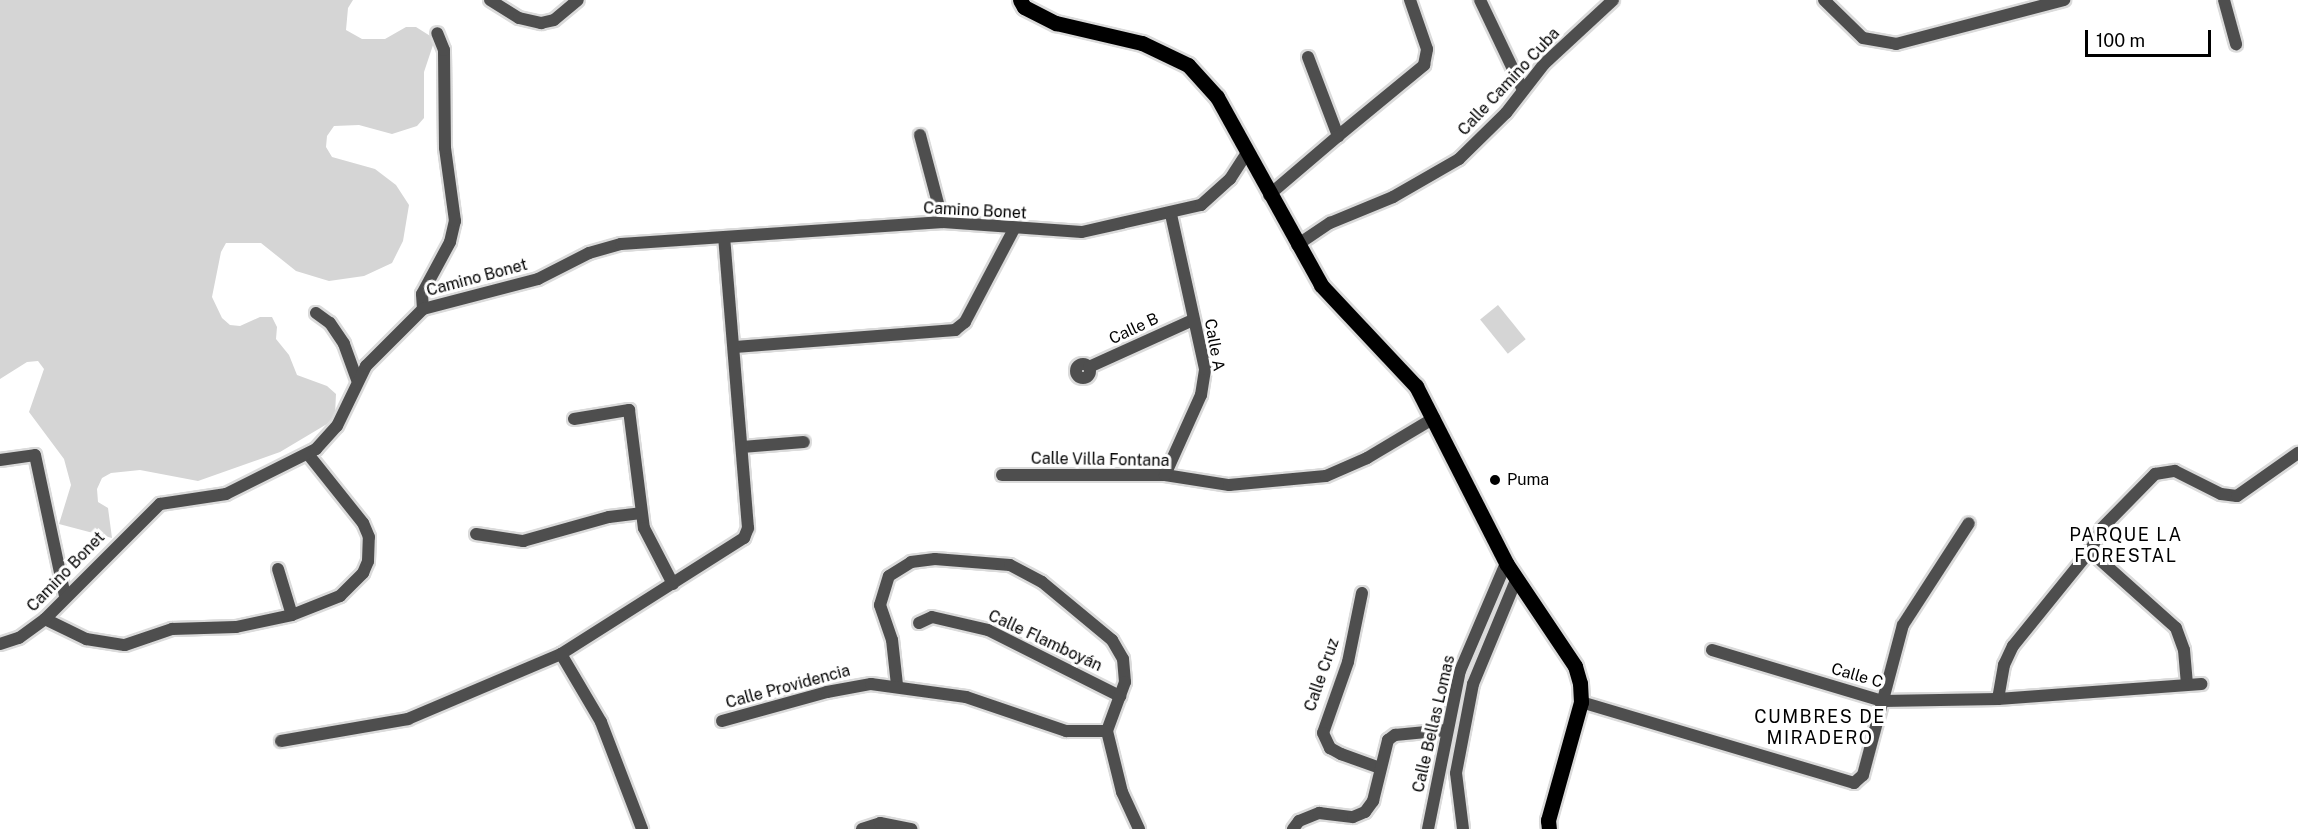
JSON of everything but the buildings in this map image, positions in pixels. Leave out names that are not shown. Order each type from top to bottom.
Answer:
[{"type":"main road","points":[[1020,0],[1024,7],[1056,23],[1142,43],[1188,65],[1217,97],[1246,154],[1322,285],[1416,386],[1506,563],[1575,666],[1581,702],[1548,820],[1549,829]]},
{"type":"street","points":[[490,0],[519,18],[540,23],[554,20],[578,0]]},
{"type":"street","points":[[1269,195],[1424,65],[1427,49],[1410,0]]},
{"type":"street","points":[[1480,0],[1522,88]]},
{"type":"street","name":"Calle Camino Cuba","points":[[1297,245],[1330,223],[1393,196],[1459,159],[1506,114],[1522,88],[1613,0]]},
{"type":"street","points":[[1824,0],[1863,38],[1896,44],[2064,0]]},
{"type":"street","points":[[2224,0],[2236,44]]},
{"type":"street","points":[[423,309],[422,294],[450,242],[455,221],[445,148],[444,50],[437,33]]},
{"type":"street","points":[[1308,57],[1338,136]]},
{"type":"street","points":[[920,135],[943,222]]},
{"type":"street","name":"Camino Bonet","points":[[0,644],[19,638],[45,619],[65,596],[160,504],[226,494],[308,454],[333,433],[357,380],[366,366],[423,309],[538,279],[589,253],[621,244],[943,222],[1014,229],[1082,232],[1172,214],[1201,205],[1214,196],[1246,154]]},
{"type":"street","name":"Calle A","points":[[1165,475],[1203,385],[1205,369],[1172,214]]},
{"type":"street","points":[[735,347],[955,330],[965,322],[1014,229]]},
{"type":"street","points":[[280,741],[408,719],[561,654],[740,542],[747,534],[735,347],[724,238]]},
{"type":"street","points":[[316,313],[330,323],[344,344],[357,380]]},
{"type":"street","name":"Calle B","points":[[1089,367],[1193,320]]},
{"type":"street","points":[[574,419],[629,410],[641,513],[652,549],[673,585]]},
{"type":"street","name":"Calle Villa Fontana","points":[[1002,475],[1165,475],[1229,485],[1326,476],[1366,458],[1434,418]]},
{"type":"street","points":[[742,447],[804,442]]},
{"type":"street","points":[[1998,699],[2004,664],[2013,646],[2090,551],[2102,528],[2156,474],[2175,471],[2221,494],[2237,496],[2298,453]]},
{"type":"street","points":[[45,619],[86,639],[125,645],[172,630],[236,627],[292,615],[327,603],[349,590],[363,573],[370,550],[363,523],[308,454]]},
{"type":"street","points":[[0,460],[36,455],[65,596]]},
{"type":"street","points":[[476,534],[523,541],[609,517],[641,513]]},
{"type":"street","points":[[1581,702],[1854,783],[1863,775],[1903,626],[1970,524]]},
{"type":"street","points":[[2090,551],[2176,628],[2184,650],[2187,684]]},
{"type":"street","points":[[897,685],[892,640],[880,605],[889,576],[910,562],[994,562],[1025,572],[1093,622],[1118,647],[1123,659],[1125,682],[1107,731],[1122,792],[1139,829]]},
{"type":"street","name":"Calle Bellas Lomas","points":[[1428,829],[1462,663],[1506,563]]},
{"type":"street","points":[[278,569],[292,615]]},
{"type":"street","points":[[1463,829],[1456,773],[1473,684],[1516,580]]},
{"type":"street","name":"Calle Cruz","points":[[1362,593],[1347,662],[1323,733],[1330,748],[1380,768]]},
{"type":"street","name":"Calle Flamboyán","points":[[919,623],[933,617],[988,630],[1120,696]]},
{"type":"street","name":"Calle C","points":[[1712,650],[1882,701],[1998,699],[2201,684]]},
{"type":"street","points":[[561,654],[601,722],[642,829]]},
{"type":"street","name":"Calle Providencia","points":[[722,721],[859,685],[897,685],[912,692],[966,697],[1066,731],[1107,731]]},
{"type":"street","points":[[1293,829],[1299,821],[1319,813],[1353,816],[1365,812],[1373,801],[1384,746],[1392,737],[1447,730]]},
{"type":"street","points":[[862,829],[880,823],[911,829]]},
{"type":"shaded area","points":[[0,0],[353,0],[348,8],[346,30],[362,39],[385,39],[406,27],[416,27],[435,39],[424,72],[424,118],[417,126],[392,134],[359,125],[334,126],[327,136],[326,147],[332,157],[375,169],[396,185],[409,205],[403,241],[392,263],[364,276],[329,281],[296,271],[261,243],[226,243],[221,252],[212,297],[222,318],[230,325],[240,326],[260,317],[272,317],[277,327],[276,339],[289,355],[297,375],[327,386],[336,394],[335,415],[327,424],[280,452],[198,481],[140,470],[111,473],[102,478],[97,489],[98,502],[108,508],[112,538],[59,524],[71,485],[64,459],[29,412],[44,369],[38,361],[27,362],[0,379]]},
{"type":"shaded area","points":[[1498,305],[1526,339],[1508,354],[1480,319]]},
{"type":"place","name":"Puma","points":[[1495,480]]},
{"type":"district","name":"PARQUE LA FORESTAL","points":[[2126,546]]},
{"type":"district","name":"CUMBRES DE MIRADERO","points":[[1820,728]]}]
